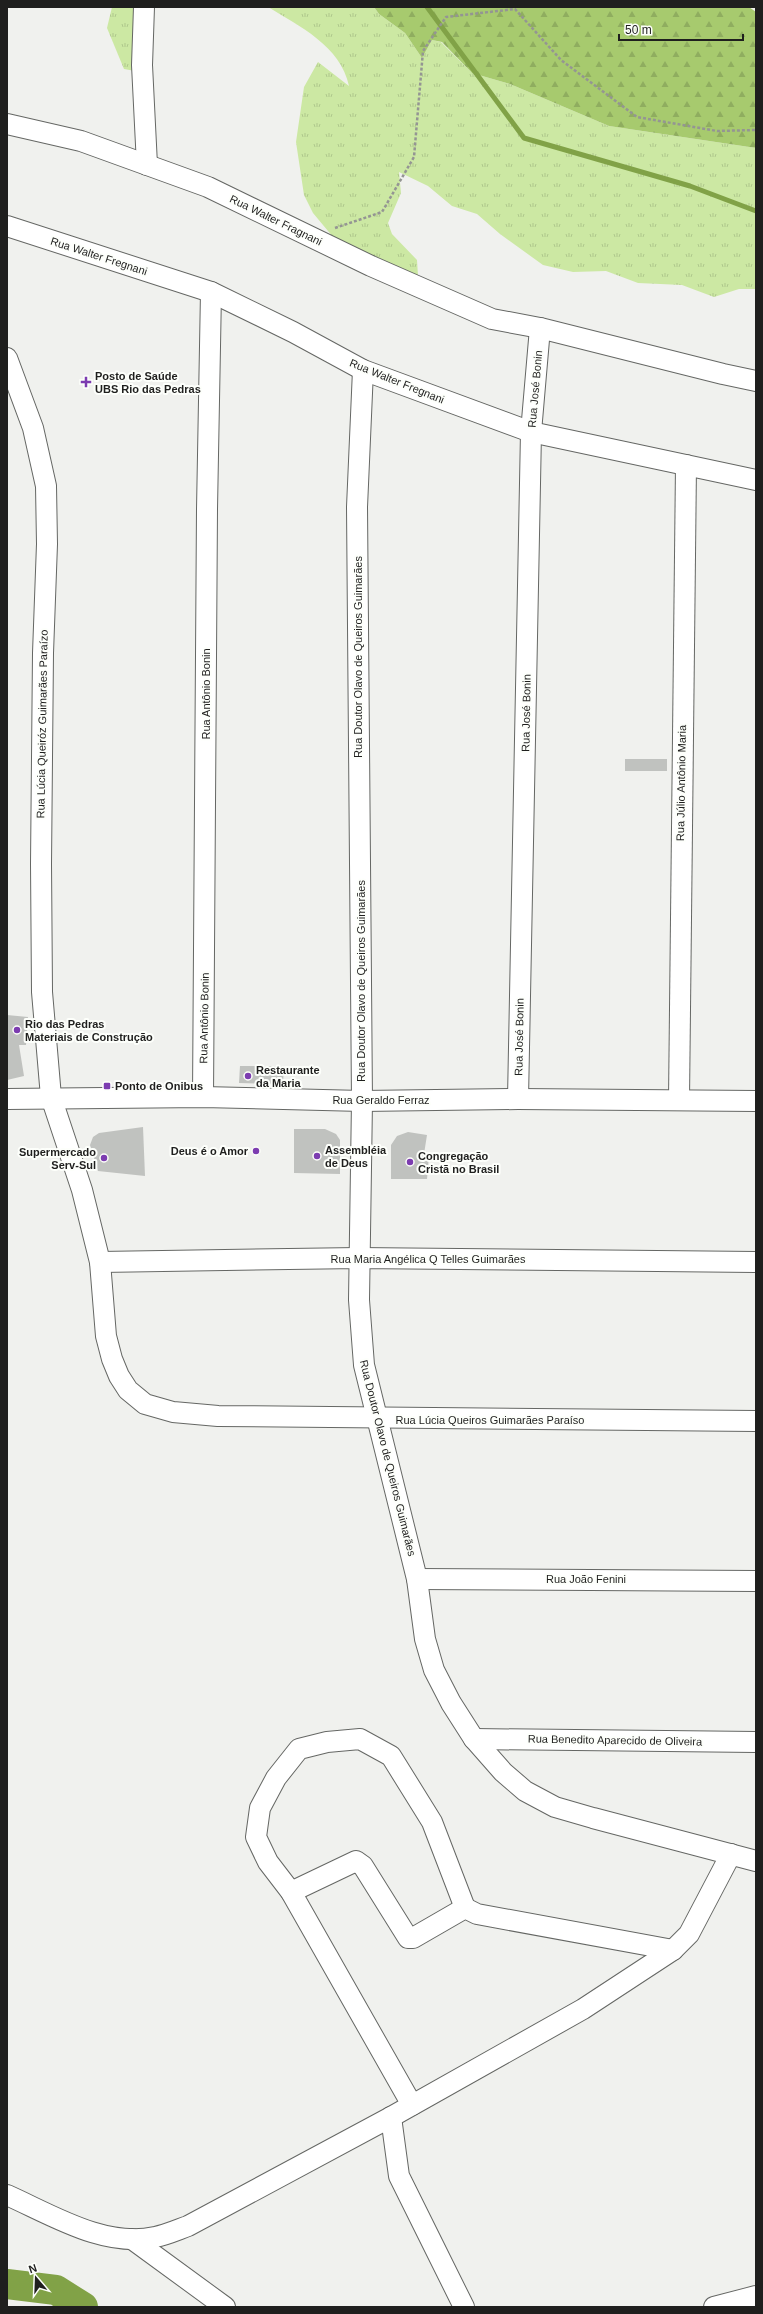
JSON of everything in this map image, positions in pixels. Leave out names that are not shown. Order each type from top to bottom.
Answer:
[{"type":"street","points":[[144,7],[142,65],[147,165]]},
{"type":"street","name":"Rua Walter Fragnani","points":[[7,124],[81,141],[208,187],[310,236],[492,319],[540,328]]},
{"type":"street","name":"Rua Walter Fregnani","points":[[7,226],[211,292],[293,332],[363,370],[531,432],[756,480]]},
{"type":"street","name":"Rua Antônio Bonin","points":[[203,1097],[207,517],[211,292]]},
{"type":"street","points":[[540,328],[756,381]]},
{"type":"street","name":"Rua José Bonin","points":[[518,1099],[531,432],[540,328]]},
{"type":"street","name":"Rua Lúcia Queiróz Guimarães Paraízo","points":[[7,358],[33,428],[46,486],[47,544],[43,653],[41,864],[42,992],[51,1097]]},
{"type":"street","name":"Rua Doutor Olavo de Queiros Guimarães","points":[[363,370],[357,507],[362,1101],[358,1258],[359,1300],[364,1366],[417,1579],[425,1639],[434,1670],[451,1703],[474,1739],[503,1772],[525,1791],[555,1807],[756,1861]]},
{"type":"street","name":"Rua Júlio Antônio Maria","points":[[679,1100],[686,465]]},
{"type":"street","name":"Rua Geraldo Ferraz","points":[[7,1099],[51,1097],[203,1097],[362,1101],[518,1099],[756,1102]]},
{"type":"street","name":"Rua Lúcia Queiros Guimarães Paraíso","points":[[51,1097],[82,1190],[100,1262],[106,1336],[112,1359],[128,1390],[145,1404],[173,1412],[218,1416],[376,1419],[756,1421]]},
{"type":"street","name":"Rua Maria Angélica Q Telles Guimarães","points":[[100,1262],[358,1258],[756,1262]]},
{"type":"street","name":"Rua João Fenini","points":[[417,1579],[756,1581]]},
{"type":"street","points":[[412,2105],[291,1892],[268,1862],[256,1837],[260,1808],[276,1778],[299,1749],[327,1742],[360,1739],[391,1756],[432,1822],[465,1908],[477,1914],[673,1950]]},
{"type":"street","name":"Rua Benedito Aparecido de Oliveira","points":[[474,1739],[756,1742]]},
{"type":"street","points":[[7,2195],[99,2235],[132,2239],[156,2237],[188,2226],[391,2117],[582,2009],[673,1950],[689,1934],[731,1854]]},
{"type":"street","points":[[291,1892],[356,1861],[363,1866],[408,1938],[412,1938],[465,1908]]},
{"type":"street","points":[[391,2117],[399,2176],[464,2307]]},
{"type":"street","points":[[132,2239],[225,2307]]},
{"type":"street","points":[[714,2307],[756,2296]]},
{"type":"path","points":[[310,236],[382,212],[414,158],[423,51],[446,17],[514,10],[561,60],[637,117],[717,131],[756,130]]},
{"type":"green space","points":[[112,7],[147,7],[135,71],[124,69],[107,28]]},
{"type":"green space","points":[[268,7],[374,7],[379,14],[405,33],[422,58],[432,40],[441,42],[472,73],[510,84],[609,126],[756,148],[756,289],[739,289],[714,297],[682,285],[638,283],[606,271],[573,272],[543,265],[500,234],[477,214],[452,206],[428,186],[399,172],[401,193],[388,223],[392,234],[417,260],[418,276],[343,249],[313,213],[304,195],[296,142],[304,87],[318,62],[349,86],[337,59],[328,48],[305,30]]},
{"type":"green space","points":[[374,7],[749,7],[756,12],[756,148],[609,126],[510,84],[472,73],[442,42],[432,40],[422,58],[405,33],[379,14]]},
{"type":"building","points":[[625,759],[667,759],[667,771],[625,771]]},
{"type":"building","points":[[7,1015],[28,1017],[26,1045],[19,1045],[24,1076],[7,1080]]},
{"type":"building","points":[[240,1066],[284,1066],[283,1084],[239,1083]]},
{"type":"building","points":[[143,1127],[145,1176],[98,1171],[90,1145],[93,1137],[99,1133]]},
{"type":"building","name":"Assembléia de Deus","points":[[294,1129],[325,1129],[336,1134],[340,1140],[340,1174],[294,1173]]},
{"type":"building","name":"Congregação Cristã no Brasil","points":[[408,1132],[427,1135],[424,1154],[429,1155],[427,1179],[391,1179],[391,1145],[397,1136]]},
{"type":"waterway","points":[[427,7],[524,138],[690,186],[756,211]]},
{"type":"waterway","points":[[7,2284],[56,2290],[83,2307]]},
{"type":"place","name":"Posto de Saúde UBS Rio das Pedras","points":[[86,382]]},
{"type":"place","name":"Rio das Pedras Materiais de Construção","points":[[17,1030]]},
{"type":"place","name":"Restaurante da Maria","points":[[248,1076]]},
{"type":"place","name":"Ponto de Onibus","points":[[107,1086]]},
{"type":"place","name":"Deus é o Amor","points":[[256,1151]]},
{"type":"place","name":"Assembléia de Deus","points":[[317,1156]]},
{"type":"place","name":"Supermercado Serv-Sul","points":[[104,1158]]},
{"type":"place","name":"Congregação Cristã no Brasil","points":[[410,1162]]}]
